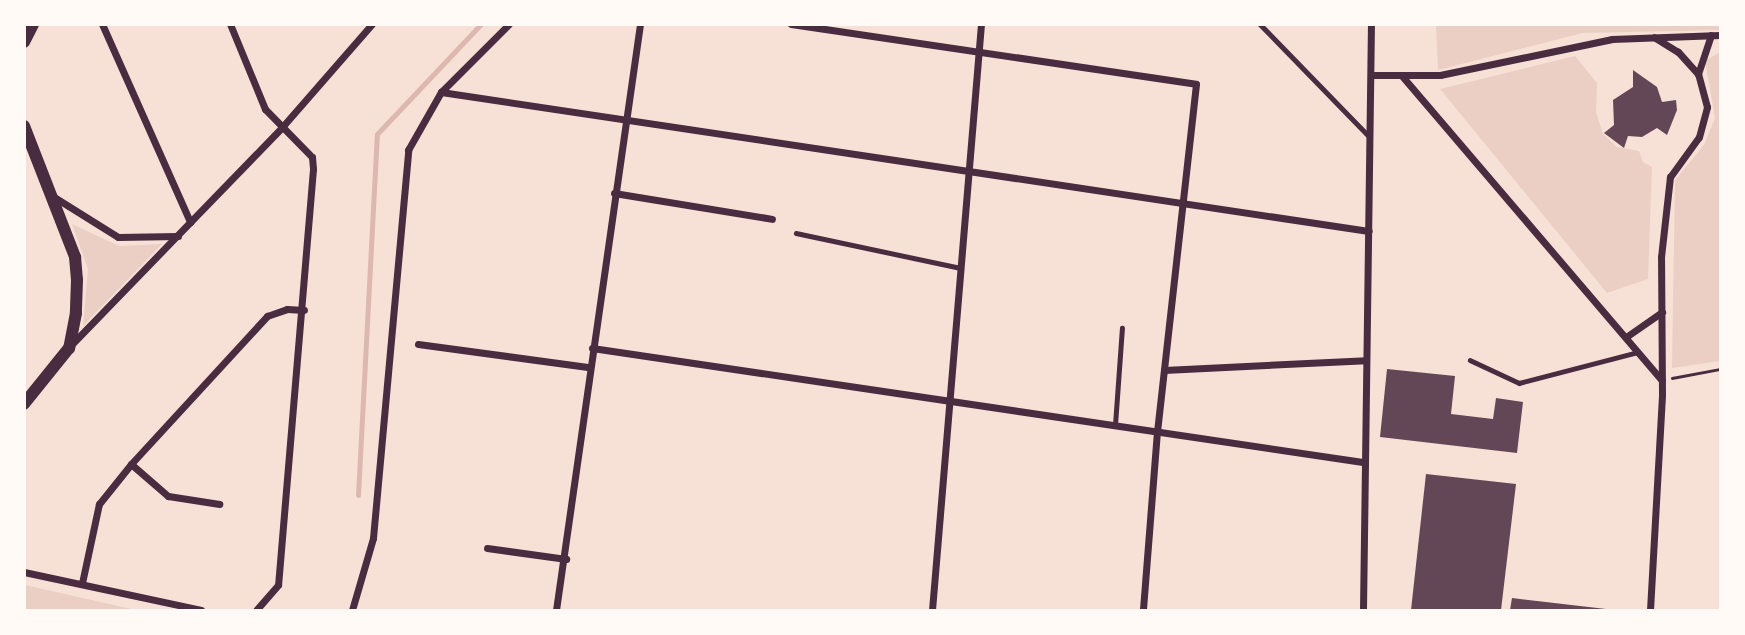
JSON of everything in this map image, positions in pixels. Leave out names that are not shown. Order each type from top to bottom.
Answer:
[{"type":"main road","points":[[24,42],[33,24]]},
{"type":"main road","points":[[24,126],[75,257],[76,313],[69,348],[27,396]]},
{"type":"street","points":[[102,24],[190,222]]},
{"type":"street","points":[[230,24],[265,109],[312,157],[303,310],[278,585],[256,611]]},
{"type":"street","points":[[69,348],[282,126],[372,24]]},
{"type":"street","points":[[352,611],[373,538],[408,150],[441,92],[509,24]]},
{"type":"street","points":[[555,611],[566,559],[589,367],[640,24]]},
{"type":"street","points":[[791,24],[1196,84],[1157,431],[1143,611]]},
{"type":"street","points":[[932,611],[982,24]]},
{"type":"street","points":[[1363,611],[1371,24]]},
{"type":"street","points":[[1698,74],[1711,35]]},
{"type":"street","points":[[1372,75],[1440,75],[1567,46],[1654,37],[1720,35]]},
{"type":"street","points":[[1650,611],[1662,380],[1661,257],[1670,177],[1699,137],[1707,107],[1698,74],[1678,52],[1654,37]]},
{"type":"street","points":[[1402,76],[1662,380]]},
{"type":"street","points":[[441,92],[1369,231]]},
{"type":"street","points":[[614,192],[772,219]]},
{"type":"street","points":[[53,196],[118,237],[178,236]]},
{"type":"street","points":[[82,583],[99,504],[131,464],[267,316],[287,309],[303,310]]},
{"type":"street","points":[[1626,337],[1662,312]]},
{"type":"street","points":[[418,344],[589,367]]},
{"type":"street","points":[[592,348],[1363,462]]},
{"type":"street","points":[[1164,370],[1366,360]]},
{"type":"street","points":[[131,464],[168,496],[219,504]]},
{"type":"street","points":[[487,548],[566,559]]},
{"type":"street","points":[[24,572],[201,611]]},
{"type":"lane","points":[[1260,24],[1371,139]]},
{"type":"lane","points":[[796,233],[960,268]]},
{"type":"lane","points":[[1115,425],[1122,328]]},
{"type":"lane","points":[[1470,360],[1519,383],[1638,352]]},
{"type":"path","points":[[1662,380],[1720,369]]},
{"type":"shaded area","points":[[1720,24],[1720,30],[1583,33],[1438,70],[1436,25]]},
{"type":"shaded area","points":[[1720,52],[1720,361],[1672,368],[1675,180],[1704,145],[1715,118],[1705,61]]},
{"type":"shaded area","points":[[1575,56],[1597,83],[1596,112],[1603,134],[1617,147],[1639,151],[1643,162],[1652,167],[1648,279],[1607,293],[1440,89]]},
{"type":"shaded area","points":[[72,224],[119,246],[162,244],[83,326],[88,269]]},
{"type":"shaded area","points":[[25,585],[136,610],[25,610]]},
{"type":"building","points":[[1633,70],[1657,87],[1662,102],[1676,100],[1677,110],[1667,135],[1657,128],[1642,137],[1628,136],[1624,148],[1604,133],[1614,125],[1613,100],[1633,87]]},
{"type":"building","points":[[1387,369],[1455,376],[1451,414],[1493,419],[1496,398],[1523,402],[1517,453],[1380,437]]},
{"type":"building","points":[[1426,474],[1516,484],[1501,610],[1411,610]]},
{"type":"building","points":[[1512,598],[1606,609],[1606,610],[1510,610]]},
{"type":"waterway","points":[[358,495],[377,134],[481,24]]}]
